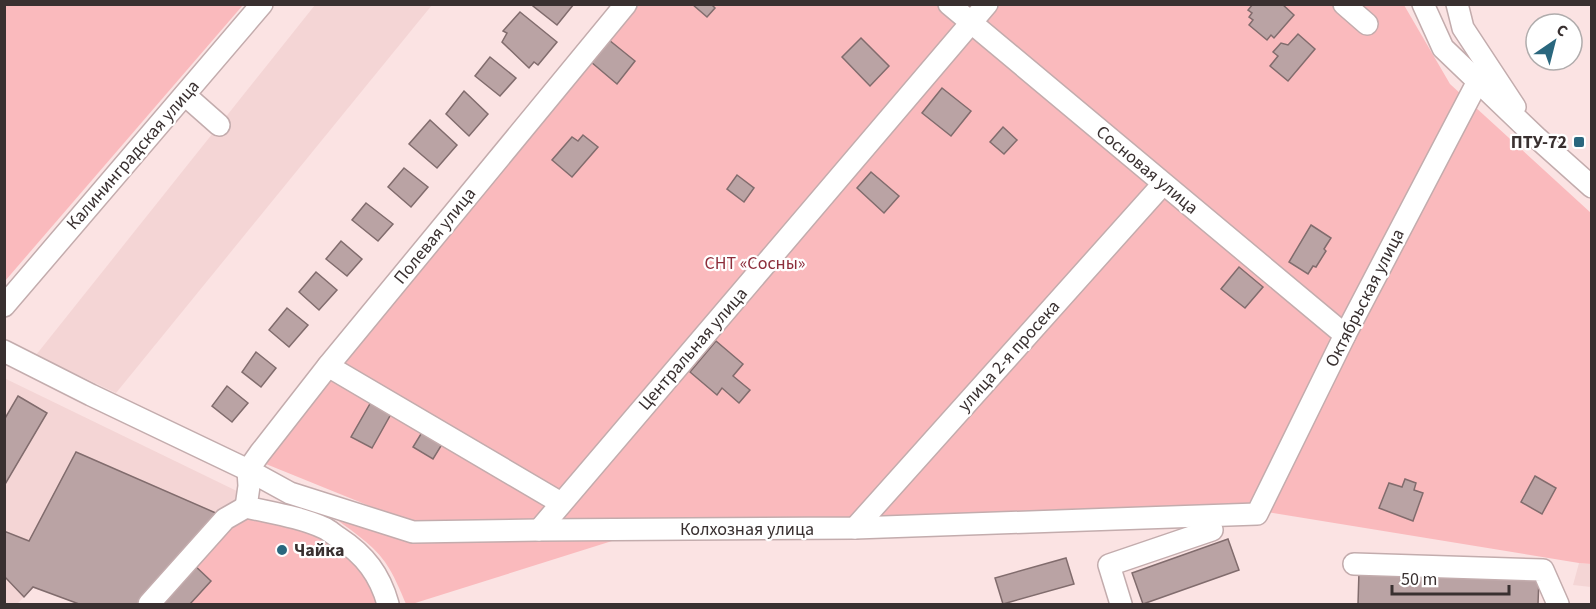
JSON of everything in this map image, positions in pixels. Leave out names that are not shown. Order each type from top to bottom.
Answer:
[{"type":"street","name":"Калининградская улица","points":[[4,306],[185,95],[197,69],[262,4]]},
{"type":"street","name":"Полевая улица","points":[[248,470],[328,366],[626,4]]},
{"type":"street","name":"Сосновая улица","points":[[949,4],[1346,335]]},
{"type":"street","name":"Центральная улица","points":[[538,530],[987,4]]},
{"type":"street","points":[[1344,4],[1367,24]]},
{"type":"street","points":[[1423,4],[1443,48],[1477,83],[1592,187]]},
{"type":"street","points":[[1457,4],[1463,28],[1536,137]]},
{"type":"street","name":"Октябрьская улица","points":[[1257,514],[1346,335],[1477,83]]},
{"type":"street","points":[[185,95],[219,125]]},
{"type":"street","name":"улица 2-я просека","points":[[855,528],[1163,184]]},
{"type":"street","name":"Колхозная улица","points":[[4,351],[90,395],[248,470],[290,493],[413,532],[855,528],[1257,514]]},
{"type":"street","points":[[328,366],[561,503]]},
{"type":"street","points":[[246,507],[249,486],[248,470]]},
{"type":"street","points":[[149,604],[225,519],[246,507],[298,519],[324,528],[346,542],[364,558],[375,573],[388,604]]},
{"type":"street","points":[[1121,604],[1109,565],[1212,530]]},
{"type":"street","points":[[1353,564],[1543,570],[1557,604]]},
{"type":"shaded area","points":[[315,5],[432,5],[116,393],[36,355]]},
{"type":"shaded area","points":[[4,378],[243,494],[144,604],[79,604],[34,587],[17,604],[5,604]]},
{"type":"shaded area","points":[[1579,563],[1591,564],[1591,587],[1573,585]]},
{"type":"green space","points":[[4,5],[243,5],[5,281]]},
{"type":"green space","name":"СНТ «Сосны»","points":[[633,5],[1404,5],[1450,84],[1591,213],[1591,564],[1243,508],[859,519],[409,522],[261,462]]},
{"type":"green space","name":"Чайка","points":[[245,512],[351,538],[398,596],[398,604],[152,604]]},
{"type":"green space","points":[[328,513],[415,541],[612,541],[406,604],[391,572],[379,555]]},
{"type":"building","points":[[534,4],[574,4],[557,25],[533,6]]},
{"type":"building","points":[[692,4],[711,4],[715,8],[707,17]]},
{"type":"building","points":[[1253,4],[1282,4],[1294,15],[1274,38],[1271,35],[1267,40],[1249,25],[1253,20],[1249,17],[1252,13],[1248,10]]},
{"type":"building","points":[[520,12],[557,42],[538,65],[534,62],[529,68],[502,42],[507,33],[503,31]]},
{"type":"building","points":[[1298,34],[1315,49],[1288,81],[1270,66],[1278,56],[1273,52],[1281,43],[1288,45]]},
{"type":"building","points":[[861,38],[889,66],[870,86],[842,57]]},
{"type":"building","points":[[609,40],[635,61],[617,84],[591,62]]},
{"type":"building","points":[[490,57],[516,78],[500,96],[475,76]]},
{"type":"building","points":[[942,88],[971,111],[951,136],[922,113]]},
{"type":"building","points":[[464,91],[488,114],[469,136],[446,114]]},
{"type":"building","points":[[430,120],[457,145],[437,168],[409,144]]},
{"type":"building","points":[[1003,127],[1017,140],[1004,154],[990,142]]},
{"type":"building","points":[[583,135],[598,147],[572,177],[552,160],[572,137],[578,141]]},
{"type":"building","points":[[404,168],[428,187],[411,207],[388,187]]},
{"type":"building","points":[[871,172],[899,196],[884,213],[857,188]]},
{"type":"building","points":[[737,175],[754,188],[744,202],[727,189]]},
{"type":"building","points":[[366,203],[393,224],[378,241],[352,220]]},
{"type":"building","points":[[1311,225],[1331,238],[1316,267],[1313,266],[1308,274],[1289,262]]},
{"type":"building","points":[[341,241],[362,259],[347,276],[326,259]]},
{"type":"building","points":[[1239,267],[1263,287],[1245,308],[1221,289]]},
{"type":"building","points":[[316,272],[337,290],[319,310],[299,292]]},
{"type":"building","points":[[287,308],[308,325],[289,347],[269,330]]},
{"type":"building","points":[[716,341],[743,364],[733,376],[750,390],[739,403],[722,388],[717,395],[690,372]]},
{"type":"building","points":[[256,352],[276,368],[261,387],[242,372]]},
{"type":"building","points":[[227,386],[248,403],[232,422],[212,406]]},
{"type":"building","points":[[18,396],[47,413],[4,486],[4,420]]},
{"type":"building","points":[[371,402],[391,414],[372,448],[351,437]]},
{"type":"building","points":[[424,429],[444,441],[433,459],[413,447]]},
{"type":"building","points":[[76,452],[225,517],[144,604],[79,604],[33,587],[24,597],[4,576],[4,531],[29,541]]},
{"type":"building","points":[[1535,476],[1556,488],[1542,514],[1521,502]]},
{"type":"building","points":[[1405,479],[1416,483],[1414,490],[1423,493],[1413,521],[1379,508],[1389,483],[1402,487]]},
{"type":"building","points":[[1228,539],[1239,570],[1143,604],[1132,573]]},
{"type":"building","points":[[1066,558],[1074,584],[1003,604],[995,578]]},
{"type":"building","points":[[192,563],[211,581],[190,604],[155,604]]},
{"type":"building","points":[[1359,571],[1539,577],[1538,604],[1358,604]]},
{"type":"place","name":"ПТУ-72","points":[[1579,142]]},
{"type":"place","name":"Чайка","points":[[282,550]]}]
